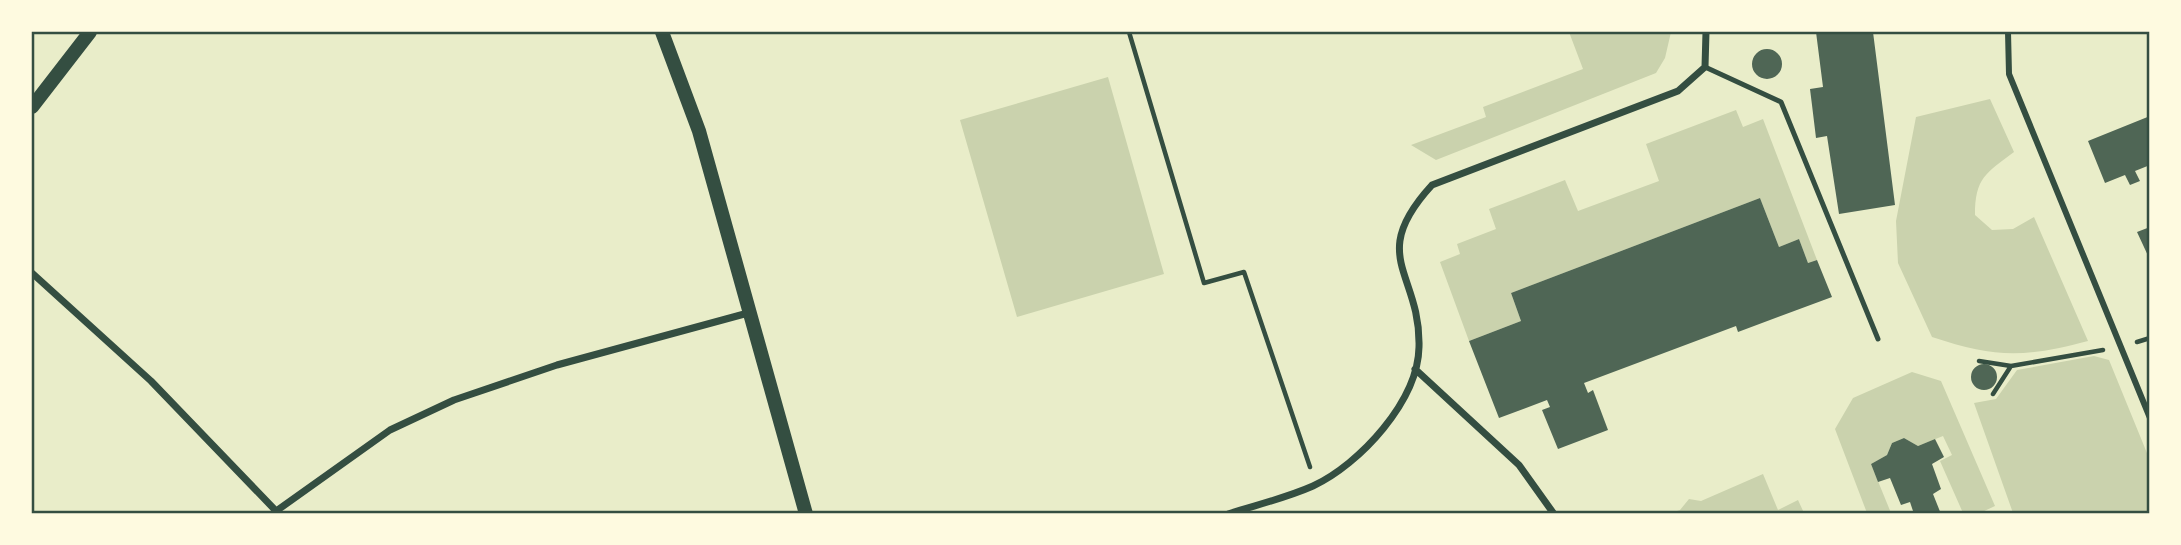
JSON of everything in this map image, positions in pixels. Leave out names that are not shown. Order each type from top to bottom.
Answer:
[{"type":"main road","points":[[32,107],[90,32]]},
{"type":"main road","points":[[662,32],[699,131],[806,513]]},
{"type":"street","points":[[1228,513],[1316,485],[1352,458],[1393,417],[1415,369],[1419,348],[1417,327],[1398,243],[1412,207],[1432,185],[1678,91],[1705,67],[1706,32]]},
{"type":"street","points":[[2008,32],[2009,74],[2150,418]]},
{"type":"street","points":[[32,273],[151,381],[276,512],[390,430],[454,400],[557,365],[748,313]]},
{"type":"street","points":[[1415,369],[1519,465],[1554,513]]},
{"type":"lane","points":[[1705,67],[1781,102],[1878,339]]},
{"type":"path","points":[[1129,32],[1204,283],[1244,272],[1316,485]]},
{"type":"path","points":[[1979,361],[2011,366],[2104,350]]},
{"type":"path","points":[[1993,394],[2011,366]]},
{"type":"green space","points":[[1569,32],[1671,32],[1665,58],[1656,73],[1436,160],[1411,145],[1486,117],[1483,107],[1583,69]]},
{"type":"green space","points":[[1108,77],[1164,274],[1017,317],[960,120]]},
{"type":"green space","points":[[1990,99],[2014,152],[1989,171],[1980,184],[1975,215],[1992,230],[2013,229],[2034,217],[2088,341],[2027,353],[2010,353],[1974,349],[1932,337],[1898,263],[1896,221],[1916,117]]},
{"type":"green space","points":[[1736,110],[1743,127],[1763,119],[1817,260],[1808,263],[1799,239],[1779,247],[1760,198],[1511,293],[1521,321],[1469,341],[1440,262],[1460,254],[1457,244],[1496,229],[1489,209],[1565,180],[1578,211],[1659,181],[1646,144]]},
{"type":"green space","points":[[2094,356],[2109,360],[2149,458],[2149,513],[2013,513],[1974,403],[1996,399],[2017,370]]},
{"type":"green space","points":[[1912,372],[1941,381],[1995,506],[1980,513],[1963,513],[1940,461],[1952,455],[1943,436],[1918,446],[1904,438],[1892,443],[1887,455],[1871,464],[1891,513],[1867,513],[1835,429],[1853,398]]},
{"type":"green space","points":[[1763,474],[1778,510],[1798,500],[1804,513],[1671,513],[1680,510],[1689,499],[1701,501]]},
{"type":"building","points":[[1816,32],[1873,32],[1895,205],[1839,214],[1827,136],[1816,138],[1810,89],[1823,87]]},
{"type":"building","points":[[1767,49],[1778,53],[1782,64],[1778,75],[1767,79],[1756,75],[1752,64],[1756,53]]},
{"type":"building","points":[[2150,116],[2150,165],[2135,171],[2140,181],[2130,185],[2125,175],[2105,183],[2088,141]]},
{"type":"building","points":[[1760,198],[1779,247],[1799,239],[1808,263],[1817,260],[1832,297],[1738,332],[1736,326],[1584,383],[1588,393],[1593,390],[1608,430],[1558,449],[1542,410],[1550,407],[1547,400],[1499,418],[1469,341],[1521,321],[1511,293]]},
{"type":"building","points":[[2150,227],[2150,260],[2137,232]]},
{"type":"building","points":[[1984,364],[1994,367],[1997,377],[1994,387],[1984,390],[1974,387],[1971,377],[1974,367]]},
{"type":"building","points":[[1904,438],[1918,446],[1935,439],[1944,457],[1932,464],[1941,489],[1933,494],[1941,514],[1914,514],[1910,502],[1901,505],[1890,478],[1878,482],[1871,464],[1887,455],[1892,443]]}]
